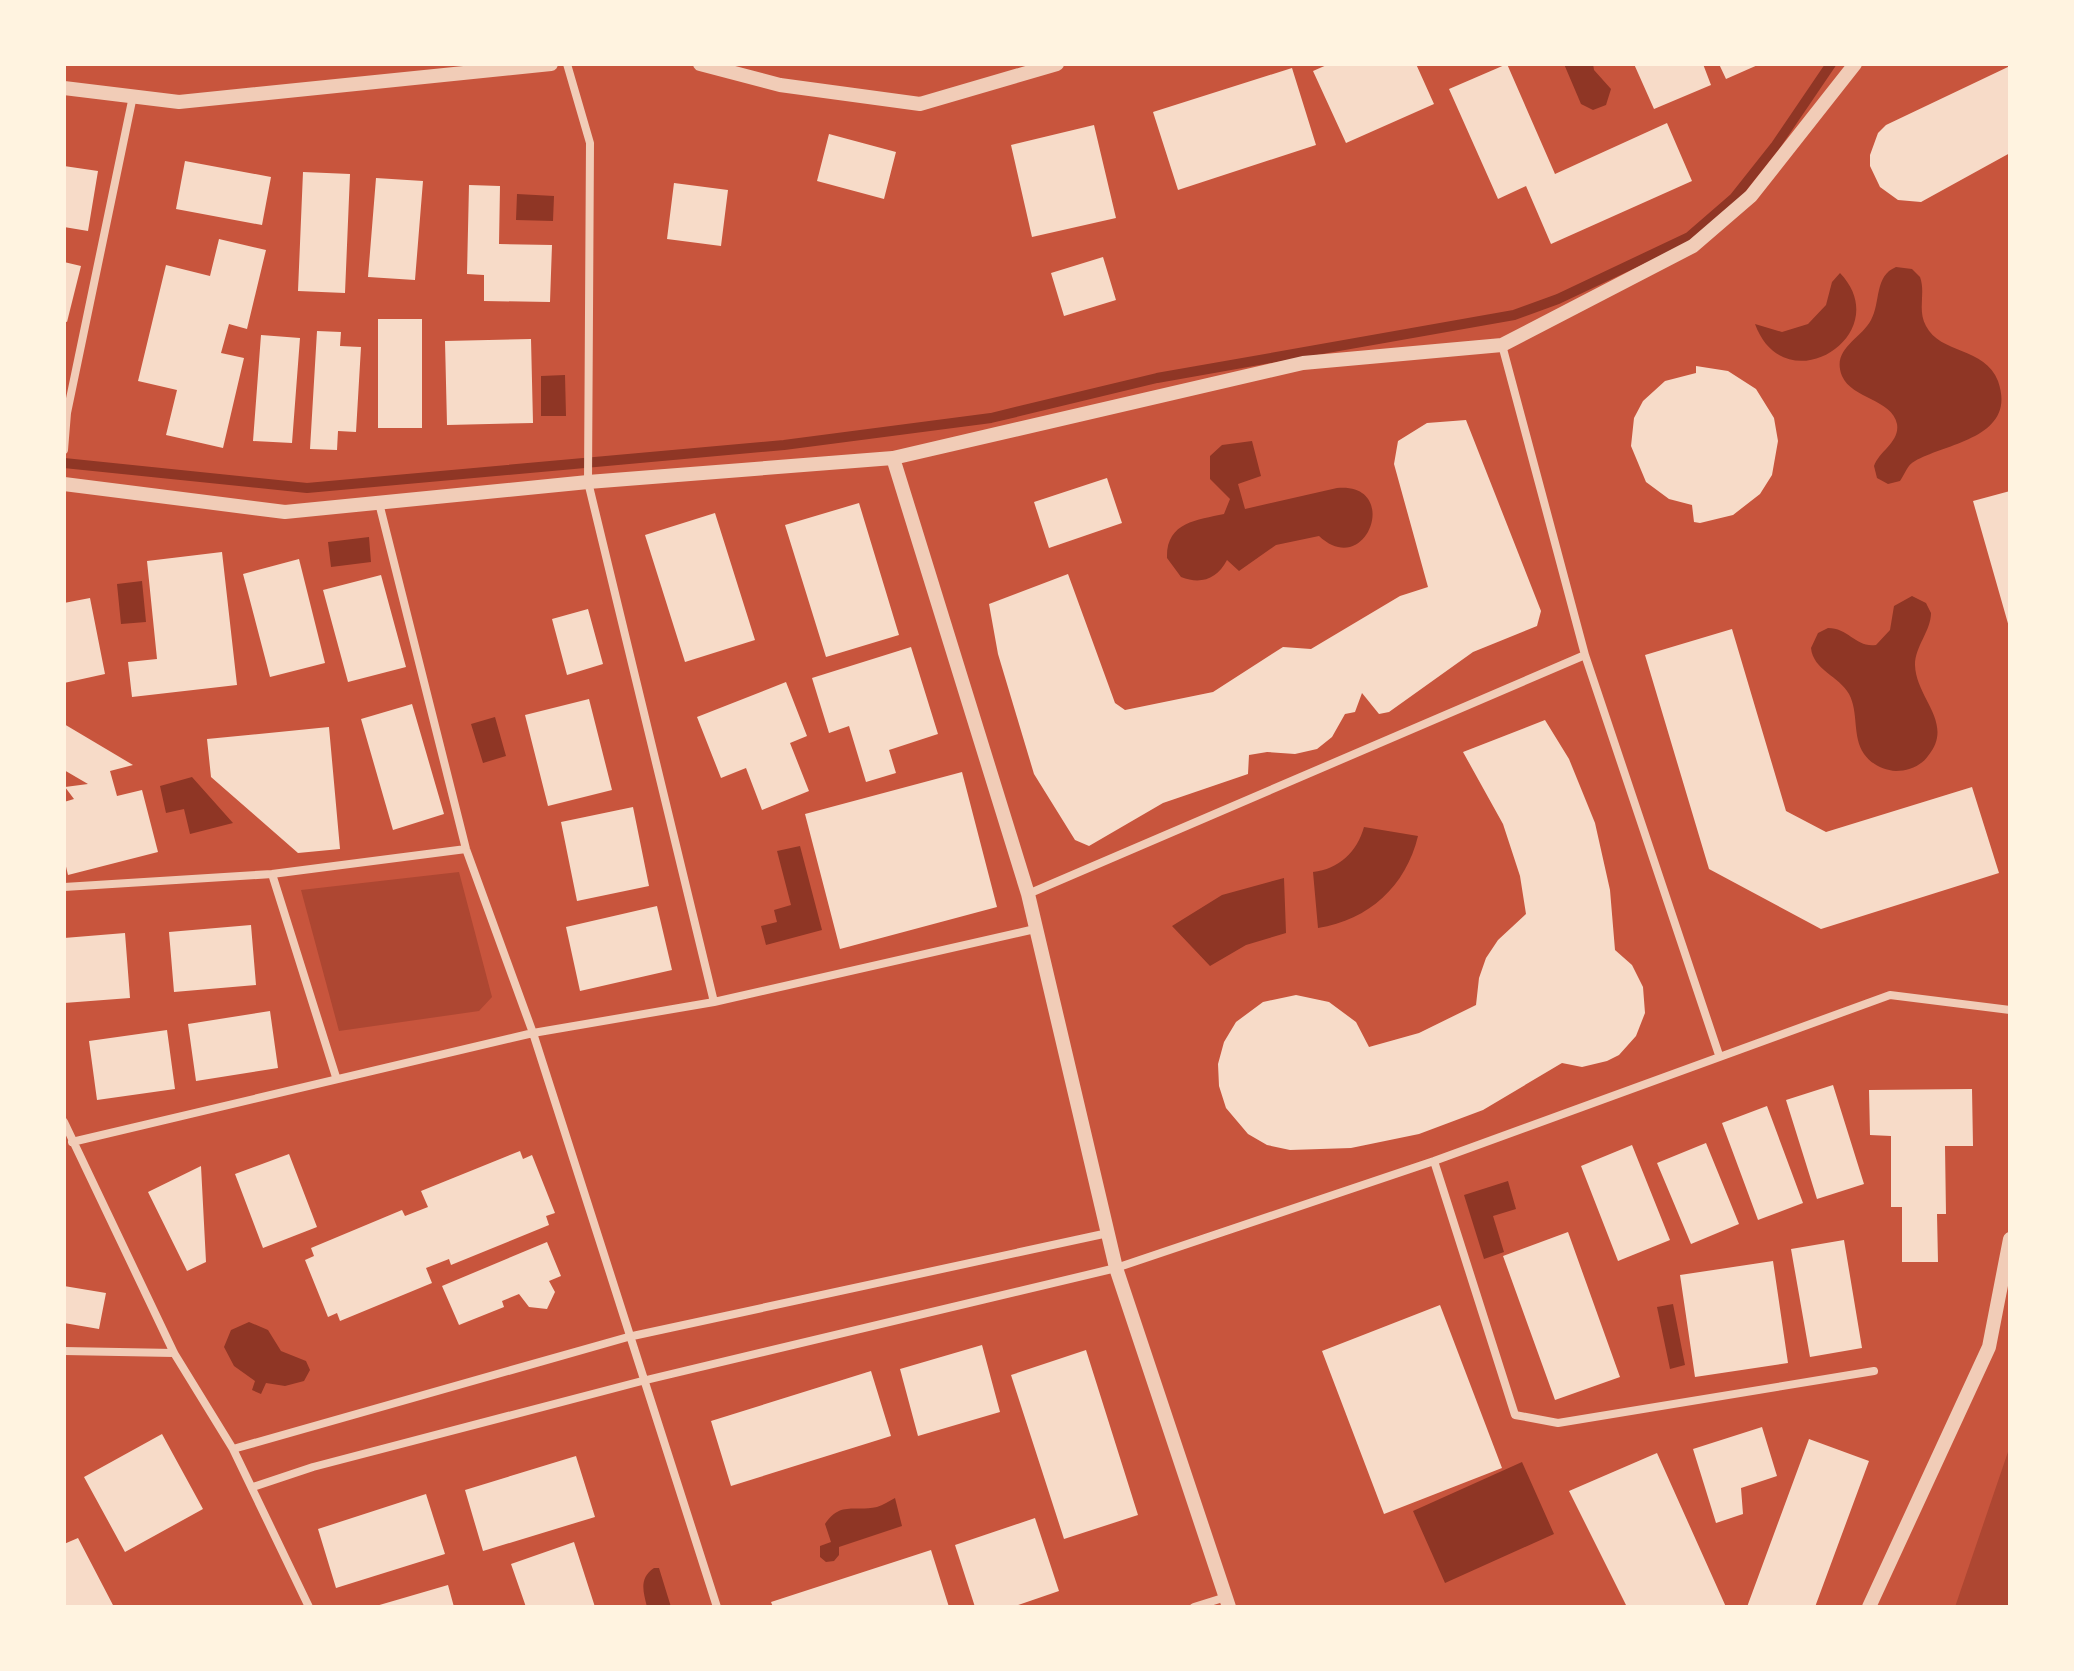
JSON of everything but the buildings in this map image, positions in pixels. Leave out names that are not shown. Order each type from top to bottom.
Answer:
[{"type":"street","points":[[64,88],[179,102],[551,64]]},
{"type":"street","points":[[567,64],[590,143],[588,482],[714,1002]]},
{"type":"street","points":[[700,64],[780,85],[920,104],[1057,64]]},
{"type":"street","points":[[64,484],[285,512],[588,482],[893,458],[1303,363],[1502,345],[1693,246],[1751,196],[1855,64]]},
{"type":"street","points":[[64,450],[67,413],[133,96]]},
{"type":"street","points":[[1502,345],[1585,655],[1719,1055]]},
{"type":"street","points":[[893,458],[1028,894],[1116,1268],[1227,1602],[1194,1607]]},
{"type":"street","points":[[379,503],[466,849],[533,1033],[642,1381],[717,1607]]},
{"type":"street","points":[[1028,894],[1585,655]]},
{"type":"street","points":[[64,887],[272,874],[466,849]]},
{"type":"street","points":[[272,874],[336,1077]]},
{"type":"street","points":[[72,1142],[336,1077],[533,1033],[714,1002],[1035,929]]},
{"type":"street","points":[[253,1487],[313,1467],[642,1381],[1116,1268],[1434,1161],[1890,995],[2010,1010]]},
{"type":"street","points":[[64,1122],[174,1353],[233,1449],[309,1607]]},
{"type":"street","points":[[1434,1161],[1515,1415],[1558,1423],[1874,1371]]},
{"type":"street","points":[[233,1449],[628,1337],[1108,1233]]},
{"type":"street","points":[[1869,1607],[1989,1347],[2010,1239]]},
{"type":"street","points":[[64,1351],[174,1353]]},
{"type":"shaded area","points":[[1564,64],[1593,64],[1594,70],[1611,89],[1606,105],[1593,110],[1581,104]]},
{"type":"shaded area","points":[[517,194],[554,196],[553,221],[516,220]]},
{"type":"shaded area","points":[[1896,267],[1912,269],[1920,277],[1923,320],[1933,335],[1992,370],[1998,381],[2001,400],[1998,415],[1989,427],[1976,436],[1915,461],[1900,481],[1888,484],[1877,478],[1874,466],[1895,436],[1897,424],[1894,416],[1888,409],[1847,384],[1842,376],[1840,359],[1871,320],[1881,283]]},
{"type":"shaded area","points":[[1840,273],[1854,296],[1855,318],[1847,338],[1830,352],[1810,360],[1789,359],[1770,348],[1755,324],[1782,332],[1808,324],[1826,305],[1832,282]]},
{"type":"shaded area","points":[[565,375],[566,416],[541,416],[541,376]]},
{"type":"shaded area","points":[[1252,441],[1261,476],[1238,484],[1245,509],[1337,488],[1357,490],[1368,499],[1373,512],[1370,527],[1363,539],[1351,547],[1336,547],[1319,536],[1276,545],[1239,571],[1227,560],[1208,579],[1181,577],[1167,558],[1172,537],[1185,525],[1224,514],[1230,499],[1210,479],[1210,456],[1222,445]]},
{"type":"shaded area","points":[[369,537],[371,562],[331,567],[328,542]]},
{"type":"shaded area","points":[[142,581],[146,622],[121,624],[117,584]]},
{"type":"shaded area","points":[[1912,596],[1926,603],[1931,613],[1915,665],[1938,733],[1925,760],[1914,767],[1896,771],[1878,766],[1864,754],[1858,740],[1849,694],[1816,662],[1811,648],[1818,633],[1828,628],[1842,631],[1863,644],[1876,645],[1890,630],[1894,606]]},
{"type":"shaded area","points":[[495,717],[506,756],[483,763],[471,724]]},
{"type":"shaded area","points":[[192,777],[233,823],[190,834],[184,809],[166,813],[160,786]]},
{"type":"shaded area","points":[[1364,827],[1418,836],[1412,854],[1395,885],[1383,898],[1353,917],[1318,928],[1313,872],[1331,867],[1346,858],[1357,844]]},
{"type":"shaded area","points":[[800,846],[822,930],[766,945],[761,926],[777,922],[774,910],[791,905],[777,851]]},
{"type":"shaded area","points":[[459,872],[492,997],[479,1011],[339,1031],[301,890]]},
{"type":"shaded area","points":[[1284,878],[1286,933],[1246,945],[1210,966],[1172,926],[1222,895]]},
{"type":"shaded area","points":[[1508,1181],[1516,1209],[1493,1216],[1504,1252],[1484,1259],[1464,1195]]},
{"type":"shaded area","points":[[1673,1304],[1685,1365],[1670,1369],[1657,1307]]},
{"type":"shaded area","points":[[249,1322],[268,1330],[281,1351],[306,1361],[310,1370],[304,1381],[285,1386],[266,1383],[261,1394],[252,1390],[255,1381],[234,1366],[224,1347],[231,1330]]},
{"type":"shaded area","points":[[2010,1446],[2010,1607],[1955,1607]]},
{"type":"shaded area","points":[[1522,1462],[1554,1534],[1445,1583],[1413,1511]]},
{"type":"shaded area","points":[[895,1498],[902,1526],[839,1547],[839,1555],[834,1561],[826,1562],[820,1557],[820,1546],[831,1542],[825,1524],[836,1512],[877,1507]]},
{"type":"shaded area","points":[[654,1568],[659,1568],[671,1607],[647,1607],[644,1581]]},
{"type":"waterway","points":[[64,463],[307,488],[784,445],[991,418],[1157,378],[1514,315],[1558,299],[1689,237],[1734,198],[1776,145],[1831,64]]}]
